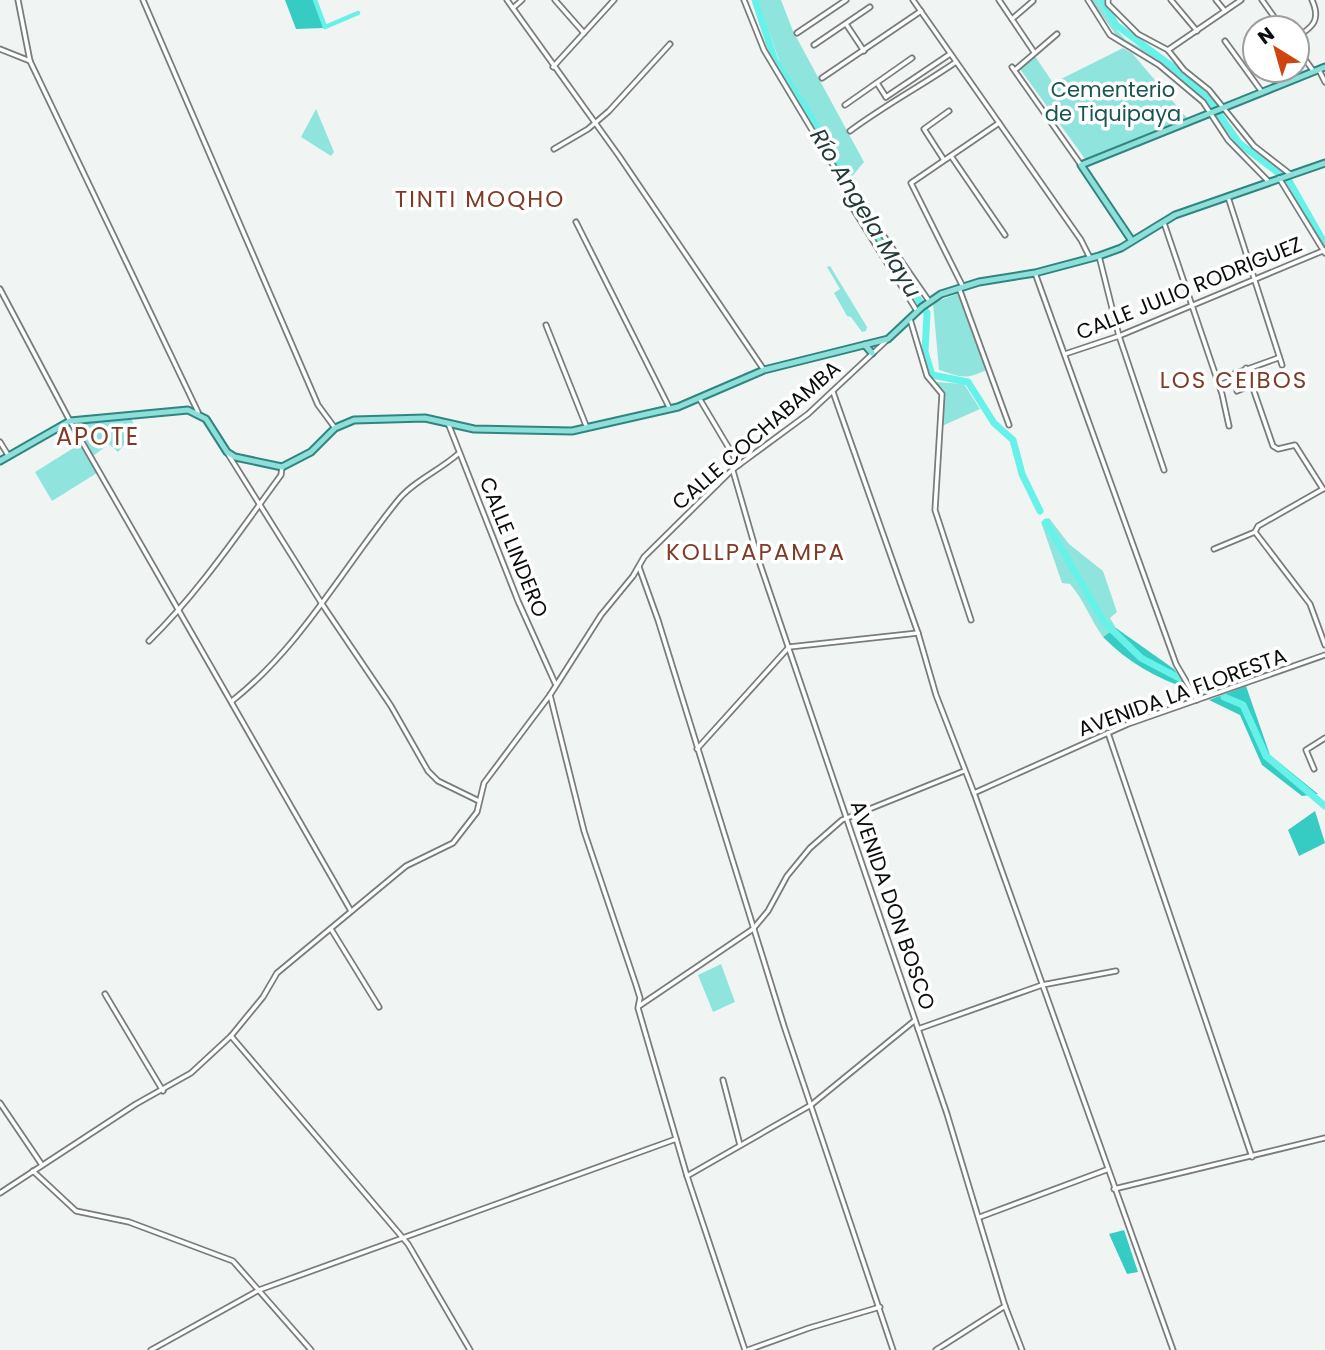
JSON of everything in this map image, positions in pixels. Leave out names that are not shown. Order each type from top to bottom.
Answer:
[{"type":"main road","points":[[1132,241],[1080,165],[1319,70]]},
{"type":"main road","name":"CALLE COCHABAMBA","points":[[888,339],[923,306],[961,287],[1035,273],[1099,256],[1132,241],[1163,221],[1325,163]]},
{"type":"main road","points":[[0,458],[70,421],[188,410],[198,412],[228,452],[245,461],[282,467],[311,452],[335,428],[354,419],[425,418],[474,429],[507,431],[587,428],[670,409],[764,370],[888,339]]},
{"type":"main road","points":[[865,345],[872,353]]},
{"type":"street","points":[[18,0],[30,61],[198,412]]},
{"type":"street","points":[[143,0],[318,405],[335,428]]},
{"type":"street","points":[[507,0],[542,46],[553,67],[764,370]]},
{"type":"street","points":[[513,8],[522,0]]},
{"type":"street","points":[[555,0],[584,33]]},
{"type":"street","points":[[553,67],[612,2],[607,0]]},
{"type":"street","points":[[744,0],[764,50],[845,185],[852,207],[923,306]]},
{"type":"street","points":[[797,33],[838,2],[846,0]]},
{"type":"street","points":[[913,0],[1081,240],[1090,258]]},
{"type":"street","points":[[999,0],[1034,52]]},
{"type":"street","points":[[1088,0],[1116,41],[1159,65],[1216,110],[1285,176],[1324,251]]},
{"type":"street","points":[[1108,0],[1108,4],[1138,34],[1168,50],[1216,110],[1228,140],[1269,182]]},
{"type":"street","points":[[1171,0],[1197,30]]},
{"type":"street","points":[[1216,0],[1225,11]]},
{"type":"street","points":[[1168,50],[1241,0]]},
{"type":"street","points":[[1311,29],[1317,20],[1312,0]]},
{"type":"street","points":[[1012,19],[1033,1]]},
{"type":"street","points":[[814,45],[870,7]]},
{"type":"street","points":[[822,78],[920,11]]},
{"type":"street","points":[[846,23],[864,51]]},
{"type":"street","points":[[1057,34],[1012,69],[1080,165]]},
{"type":"street","points":[[1225,41],[1262,92]]},
{"type":"street","points":[[554,149],[609,111],[670,44]]},
{"type":"street","points":[[0,49],[30,61]]},
{"type":"street","points":[[850,131],[888,99],[950,54]]},
{"type":"street","points":[[845,105],[912,58]]},
{"type":"street","points":[[888,99],[902,99],[956,62]]},
{"type":"street","points":[[1319,70],[1325,82]]},
{"type":"street","points":[[877,83],[888,99]]},
{"type":"street","points":[[945,160],[924,129],[949,111]]},
{"type":"street","points":[[999,123],[911,183],[961,287],[1009,425]]},
{"type":"street","points":[[951,156],[1005,235]]},
{"type":"street","points":[[1228,197],[1282,365]]},
{"type":"street","points":[[865,209],[923,306]]},
{"type":"street","points":[[1163,221],[1217,380],[1229,426]]},
{"type":"street","points":[[576,222],[670,409]]},
{"type":"street","name":"CALLE JULIO RODRIGUEZ","points":[[1065,354],[1119,336],[1324,251]]},
{"type":"street","points":[[1099,256],[1119,336],[1164,470]]},
{"type":"street","points":[[1035,273],[1176,664],[1197,700]]},
{"type":"street","points":[[0,289],[70,421],[351,912]]},
{"type":"street","points":[[910,319],[927,376],[943,394],[935,510],[971,620]]},
{"type":"street","points":[[546,325],[587,428]]},
{"type":"street","name":"CALLE COCHABAMBA","points":[[0,1193],[136,1104],[191,1073],[231,1036],[263,997],[277,972],[406,866],[453,843],[474,818],[484,783],[550,695],[555,683],[652,549],[733,470],[833,392],[888,339]]},
{"type":"street","points":[[1217,380],[1279,357]]},
{"type":"street","points":[[1214,548],[1255,532],[1258,526],[1324,488],[1295,445],[1278,449],[1273,446],[1246,368]]},
{"type":"street","points":[[1237,391],[1251,385]]},
{"type":"street","points":[[833,392],[918,633],[936,695],[974,793],[1172,1350]]},
{"type":"street","points":[[699,398],[739,465]]},
{"type":"street","name":"CALLE LINDERO","points":[[447,422],[544,664],[555,683]]},
{"type":"street","points":[[0,442],[8,455]]},
{"type":"street","points":[[228,452],[322,604],[391,706],[428,771],[438,781],[479,801]]},
{"type":"street","points":[[232,701],[268,666],[322,604],[401,497],[458,454]]},
{"type":"street","points":[[149,641],[178,612],[281,475],[282,467]]},
{"type":"street","name":"AVENIDA DON BOSCO","points":[[733,470],[789,648],[980,1217],[1005,1306],[1022,1350]]},
{"type":"street","points":[[1255,532],[1310,604],[1325,645]]},
{"type":"street","points":[[638,567],[753,929],[893,1350]]},
{"type":"street","points":[[697,749],[789,648],[918,633]]},
{"type":"street","name":"AVENIDA LA FLORESTA","points":[[974,793],[1108,733],[1325,655]]},
{"type":"street","points":[[550,695],[584,831],[638,991],[638,1007],[687,1176],[747,1350],[880,1307]]},
{"type":"street","points":[[1108,733],[1252,1157]]},
{"type":"street","points":[[1314,769],[1306,750],[1325,738]]},
{"type":"street","points":[[638,1007],[753,929],[768,911],[787,876],[810,848],[846,817],[964,771]]},
{"type":"street","points":[[331,929],[379,1007]]},
{"type":"street","points":[[918,1029],[1042,985],[1116,971]]},
{"type":"street","points":[[105,994],[163,1091]]},
{"type":"street","points":[[687,1176],[811,1105],[914,1021]]},
{"type":"street","points":[[231,1036],[404,1240],[437,1289],[470,1350]]},
{"type":"street","points":[[723,1080],[740,1145]]},
{"type":"street","points":[[0,1103],[42,1165]]},
{"type":"street","points":[[1114,1189],[1325,1138]]},
{"type":"street","points":[[151,1350],[259,1290],[404,1240],[510,1198],[676,1139]]},
{"type":"street","points":[[980,1217],[1107,1170]]},
{"type":"street","points":[[33,1171],[76,1211],[129,1222],[233,1261],[310,1350]]},
{"type":"street","points":[[936,1350],[1005,1306]]},
{"type":"green space","points":[[758,0],[781,0],[793,31],[864,162],[849,180],[781,66]]},
{"type":"green space","points":[[1091,0],[1098,0],[1112,25],[1126,40],[1161,58],[1212,108],[1160,63],[1121,42]]},
{"type":"green space","name":"Cementerio de Tiquipaya","points":[[1123,48],[1132,53],[1187,118],[1085,159],[1020,69],[1035,56],[1053,83]]},
{"type":"green space","points":[[316,109],[334,152],[331,156],[301,137]]},
{"type":"green space","points":[[830,266],[867,327],[866,331],[862,332],[851,317],[847,316],[834,293],[840,289],[827,267]]},
{"type":"green space","points":[[959,293],[986,370],[967,376],[939,370],[933,303]]},
{"type":"green space","points":[[936,382],[964,384],[980,409],[942,426],[944,393]]},
{"type":"green space","points":[[130,417],[137,429],[118,452],[109,444],[93,456],[73,422]]},
{"type":"green space","points":[[80,444],[97,473],[52,501],[35,472]]},
{"type":"green space","points":[[1049,518],[1069,544],[1103,571],[1117,612],[1110,618],[1116,628],[1103,637],[1075,590],[1070,584],[1062,583],[1041,522]]},
{"type":"green space","points":[[721,964],[735,1002],[713,1012],[698,975]]},
{"type":"shaded area","points":[[285,0],[315,0],[324,28],[296,29]]},
{"type":"shaded area","points":[[1116,628],[1174,669],[1189,689],[1153,674],[1122,654],[1103,637]]},
{"type":"shaded area","points":[[1246,686],[1270,755],[1318,794],[1302,796],[1262,765],[1240,715],[1209,700]]},
{"type":"shaded area","points":[[1315,811],[1325,843],[1299,856],[1288,830]]},
{"type":"shaded area","points":[[1124,1230],[1138,1272],[1127,1274],[1109,1234]]},
{"type":"waterway","points":[[315,0],[325,27],[358,13]]},
{"type":"waterway","name":"Río Angela Mayu","points":[[755,0],[775,61],[810,115],[862,212],[927,313],[925,352],[932,375],[968,382],[994,423],[1013,440],[1022,474],[1040,511]]},
{"type":"waterway","points":[[1102,0],[1116,25],[1177,70],[1209,100],[1239,143],[1289,181],[1325,244]]},
{"type":"waterway","name":"Río Angela Mayu","points":[[1046,522],[1104,622],[1141,658],[1179,678]]},
{"type":"waterway","name":"Río Angela Mayu","points":[[1193,684],[1209,688]]},
{"type":"waterway","name":"Río Angela Mayu","points":[[1224,697],[1243,705],[1266,756],[1325,806]]},
{"type":"district","name":"TINTI MOQHO","points":[[480,199]]},
{"type":"district","name":"LOS CEIBOS","points":[[1234,380]]},
{"type":"district","name":"APOTE","points":[[98,436]]},
{"type":"district","name":"KOLLPAPAMPA","points":[[756,552]]}]
